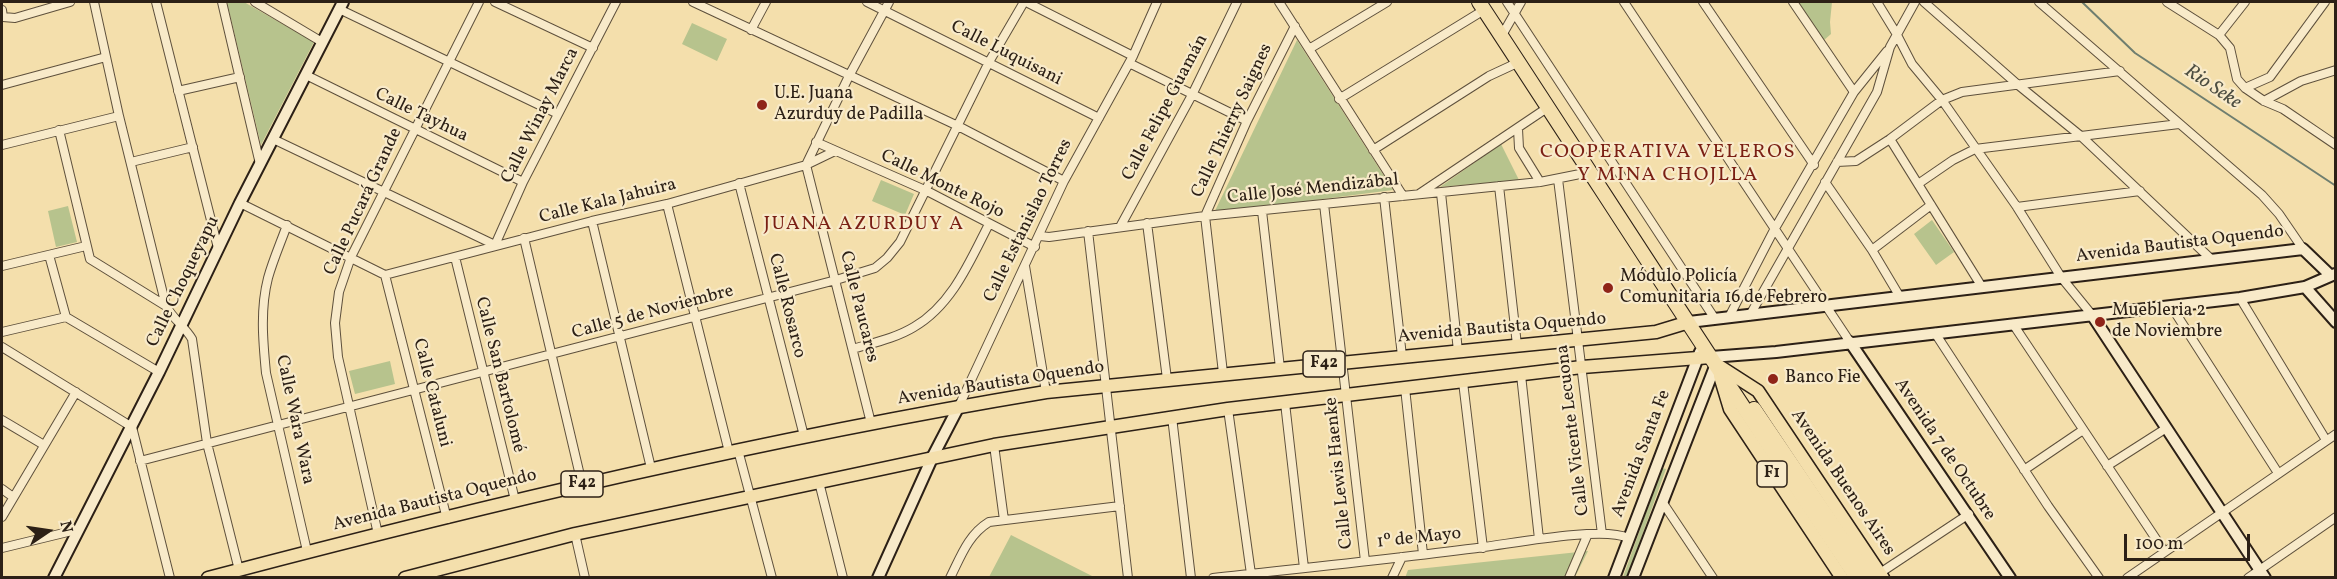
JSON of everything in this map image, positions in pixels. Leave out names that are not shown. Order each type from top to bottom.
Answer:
[{"type":"highway","name":"Avenida Buenos Aires","points":[[1481,6],[1703,343],[1708,360],[1857,578]]},
{"type":"highway","name":"Avenida Buenos Aires","points":[[1708,360],[1744,396],[1878,576]]},
{"type":"main road","name":"Calle Choqueyapu","points":[[54,578],[76,530],[132,427],[240,203],[341,5]]},
{"type":"main road","name":"Avenida Bautista Oquendo","points":[[208,578],[307,551],[651,468],[959,406],[1046,392],[1656,332],[1689,322],[2303,249],[2333,274],[2305,286],[2240,298],[1708,360],[1582,367],[1228,409],[994,445],[933,456],[575,534],[446,572],[405,578]]},
{"type":"main road","points":[[2305,286],[2336,322]]},
{"type":"main road","points":[[2092,315],[2262,573]]},
{"type":"main road","name":"Avenida 7 de Octubre","points":[[1850,342],[1969,514],[2010,578]]},
{"type":"main road","name":"Avenida Santa Fe","points":[[1634,578],[1663,503],[1708,360]]},
{"type":"main road","name":"Avenida Santa Fe","points":[[1614,578],[1628,538],[1708,360]]},
{"type":"main road","name":"Avenida Buenos Aires","points":[[1708,360],[1730,409],[1842,578]]},
{"type":"main road","name":"Calle Estanislao Torres","points":[[882,576],[933,456],[959,406]]},
{"type":"street","points":[[2,15],[15,18],[70,2]]},
{"type":"street","points":[[94,2],[119,116],[166,306],[172,317],[192,339],[207,443],[239,570]]},
{"type":"street","points":[[156,2],[218,248]]},
{"type":"street","points":[[222,2],[261,165]]},
{"type":"street","points":[[255,2],[322,42]]},
{"type":"street","name":"Calle Pucará Grande","points":[[378,534],[338,357],[335,323],[339,292],[351,257],[479,2]]},
{"type":"street","points":[[495,2],[593,48]]},
{"type":"street","name":"Calle Winay Marca","points":[[495,245],[523,182],[616,2]]},
{"type":"street","points":[[693,2],[958,126],[1064,181]]},
{"type":"street","points":[[751,30],[766,2]]},
{"type":"street","name":"Calle Luquisani","points":[[867,2],[1099,118]]},
{"type":"street","points":[[806,165],[849,76],[889,2]]},
{"type":"street","points":[[1025,2],[1133,56]]},
{"type":"street","name":"Calle 5 de Noviembre","points":[[140,461],[621,338],[875,268],[900,242],[989,63],[1025,2]]},
{"type":"street","name":"Calle Estanislao Torres","points":[[959,406],[1064,181],[1133,56],[1156,2]]},
{"type":"street","name":"Calle Felipe Guamán","points":[[1120,227],[1192,95],[1237,2]]},
{"type":"street","points":[[1279,2],[1403,196]]},
{"type":"street","points":[[1309,49],[1387,2]]},
{"type":"street","points":[[1507,2],[1715,319]]},
{"type":"street","points":[[1501,37],[1521,2]]},
{"type":"street","points":[[1624,2],[1850,342]]},
{"type":"street","points":[[1703,2],[1814,165]]},
{"type":"street","points":[[1793,2],[1854,92]]},
{"type":"street","points":[[1876,2],[1912,64],[1942,100],[2017,207],[2061,277],[2092,315]]},
{"type":"street","points":[[1750,315],[1877,92],[1890,47],[1915,2]]},
{"type":"street","points":[[1924,2],[2017,84],[2082,137],[2212,260]]},
{"type":"street","points":[[2039,2],[2262,195],[2279,214],[2303,249]]},
{"type":"street","points":[[2219,35],[2245,2]]},
{"type":"street","points":[[2245,88],[2270,77],[2325,2],[2334,3]]},
{"type":"street","points":[[2170,3],[2219,35],[2230,48],[2237,79],[2245,88],[2264,101],[2283,109],[2336,145]]},
{"type":"street","points":[[341,5],[448,62],[558,114]]},
{"type":"street","points":[[1339,99],[1481,6]]},
{"type":"street","name":"Calle Thierry Saignes","points":[[1223,373],[1205,216],[1247,121],[1295,26]]},
{"type":"street","points":[[1729,317],[1774,230],[1814,165],[1854,92],[1890,47]]},
{"type":"street","points":[[2,85],[106,57]]},
{"type":"street","points":[[1129,63],[1247,121]]},
{"type":"street","points":[[1373,150],[1489,76],[1517,63]]},
{"type":"street","points":[[2264,101],[2301,81],[2336,70]]},
{"type":"street","points":[[1837,162],[1856,161],[1942,100],[1962,92],[2120,71]]},
{"type":"street","name":"Calle Tayhua","points":[[306,75],[523,182]]},
{"type":"street","points":[[178,91],[240,77]]},
{"type":"street","points":[[1418,195],[1547,108]]},
{"type":"street","points":[[2,145],[119,116]]},
{"type":"street","points":[[1918,184],[1953,160],[1975,149],[2179,124]]},
{"type":"street","points":[[1518,129],[1519,148],[1540,182]]},
{"type":"street","points":[[59,130],[90,259],[166,306]]},
{"type":"street","points":[[2326,137],[2336,134]]},
{"type":"street","points":[[273,139],[495,245]]},
{"type":"street","points":[[1890,139],[1982,287]]},
{"type":"street","name":"Calle Monte Rojo","points":[[816,142],[927,191],[1035,247]]},
{"type":"street","points":[[131,162],[193,147]]},
{"type":"street","name":"Calle Kala Jahuira","points":[[385,275],[495,245],[667,204],[806,165],[836,151]]},
{"type":"street","name":"Calle Paucares","points":[[806,165],[871,423]]},
{"type":"street","name":"Calle José Mendizábal","points":[[1040,236],[1049,237],[1205,216],[1540,182],[1590,172]]},
{"type":"street","name":"Calle Vicente Lecuona","points":[[1558,179],[1602,534]]},
{"type":"street","points":[[1825,182],[1872,249],[1900,297]]},
{"type":"street","name":"Calle Rosarco","points":[[739,183],[804,436]]},
{"type":"street","points":[[1499,186],[1517,345]]},
{"type":"street","points":[[2017,207],[2140,191]]},
{"type":"street","points":[[1441,193],[1458,351]]},
{"type":"street","points":[[1384,197],[1402,356]]},
{"type":"street","points":[[240,203],[385,275]]},
{"type":"street","points":[[667,204],[734,451],[751,496],[772,578]]},
{"type":"street","name":"Calle Lewis Haenke","points":[[1324,204],[1365,561]]},
{"type":"street","points":[[1872,249],[1931,205]]},
{"type":"street","points":[[1262,211],[1280,368]]},
{"type":"street","points":[[592,221],[651,468]]},
{"type":"street","points":[[1147,223],[1167,379]]},
{"type":"street","points":[[853,349],[895,336],[933,314],[965,271],[989,224]]},
{"type":"street","name":"Calle Wara Wara","points":[[287,225],[268,279],[264,307],[263,344],[266,373],[307,551]]},
{"type":"street","points":[[1088,231],[1128,578]]},
{"type":"street","points":[[525,238],[582,484]]},
{"type":"street","points":[[2,266],[86,246]]},
{"type":"street","points":[[49,255],[66,317]]},
{"type":"street","name":"Calle San Bartolomé","points":[[455,257],[515,500]]},
{"type":"street","points":[[1025,266],[1046,392]]},
{"type":"street","name":"Calle Cataluni","points":[[385,275],[447,519]]},
{"type":"street","points":[[2240,298],[2326,440]]},
{"type":"street","points":[[2171,306],[2278,473]]},
{"type":"street","points":[[2,332],[66,317],[159,372]]},
{"type":"street","points":[[2013,324],[2164,551]]},
{"type":"street","points":[[1935,333],[2098,578]]},
{"type":"street","points":[[2,347],[132,427],[170,578]]},
{"type":"street","points":[[1521,375],[1539,539]]},
{"type":"street","points":[[1463,382],[1483,548]]},
{"type":"street","points":[[1405,388],[1423,554]]},
{"type":"street","points":[[2,517],[76,392]]},
{"type":"street","points":[[1285,403],[1304,568]]},
{"type":"street","points":[[1228,409],[1251,574]]},
{"type":"street","points":[[1172,417],[1191,578]]},
{"type":"street","points":[[2,420],[44,445]]},
{"type":"street","points":[[2107,466],[2165,429]]},
{"type":"street","points":[[2024,470],[2083,430]]},
{"type":"street","points":[[2127,578],[2336,434]]},
{"type":"street","points":[[994,445],[1004,520]]},
{"type":"street","points":[[819,482],[843,578]]},
{"type":"street","points":[[2,489],[14,497]]},
{"type":"street","points":[[1663,503],[1713,578]]},
{"type":"street","points":[[950,578],[974,532],[989,522],[1120,506]]},
{"type":"street","points":[[1878,576],[1969,514]]},
{"type":"street","points":[[2248,578],[2262,573],[2336,517]]},
{"type":"street","points":[[2,548],[76,530]]},
{"type":"street","points":[[575,534],[585,578]]},
{"type":"street","name":"1º de Mayo","points":[[1213,578],[1483,548],[1539,539],[1602,534],[1622,535],[1628,538]]},
{"type":"street","points":[[1569,578],[1587,536]]},
{"type":"street","points":[[1392,578],[1402,557]]},
{"type":"green space","points":[[227,2],[244,2],[314,42],[261,145]]},
{"type":"green space","points":[[1796,2],[1832,2],[1831,34],[1823,41]]},
{"type":"green space","points":[[692,23],[727,39],[717,61],[682,44]]},
{"type":"green space","points":[[1297,40],[1393,190],[1214,213]]},
{"type":"green space","points":[[1501,144],[1519,180],[1440,187]]},
{"type":"green space","points":[[881,180],[914,194],[905,215],[872,201]]},
{"type":"green space","points":[[68,206],[77,242],[56,247],[48,211]]},
{"type":"green space","points":[[1932,220],[1954,252],[1936,265],[1914,234]]},
{"type":"green space","points":[[390,361],[395,384],[355,394],[349,371]]},
{"type":"green space","points":[[1662,468],[1666,469],[1627,577],[1623,577]]},
{"type":"green space","points":[[1011,535],[1094,577],[989,577]]},
{"type":"green space","points":[[1588,551],[1575,577],[1405,578],[1408,570]]},
{"type":"waterway","name":"Rio Seke","points":[[2082,2],[2135,53],[2336,186]]},
{"type":"place","name":"U.E. Juana Azurduy de Padilla","points":[[762,105]]},
{"type":"place","name":"Módulo Policía Comunitaria 16 de Febrero","points":[[1608,288]]},
{"type":"place","name":"Muebleria 2 de Noviembre","points":[[2100,322]]},
{"type":"place","name":"Banco Fie","points":[[1773,379]]},
{"type":"district","name":"COOPERATIVA VELEROS Y MINA CHOJLLA","points":[[1668,164]]},
{"type":"district","name":"JUANA AZURDUY A","points":[[864,225]]}]
